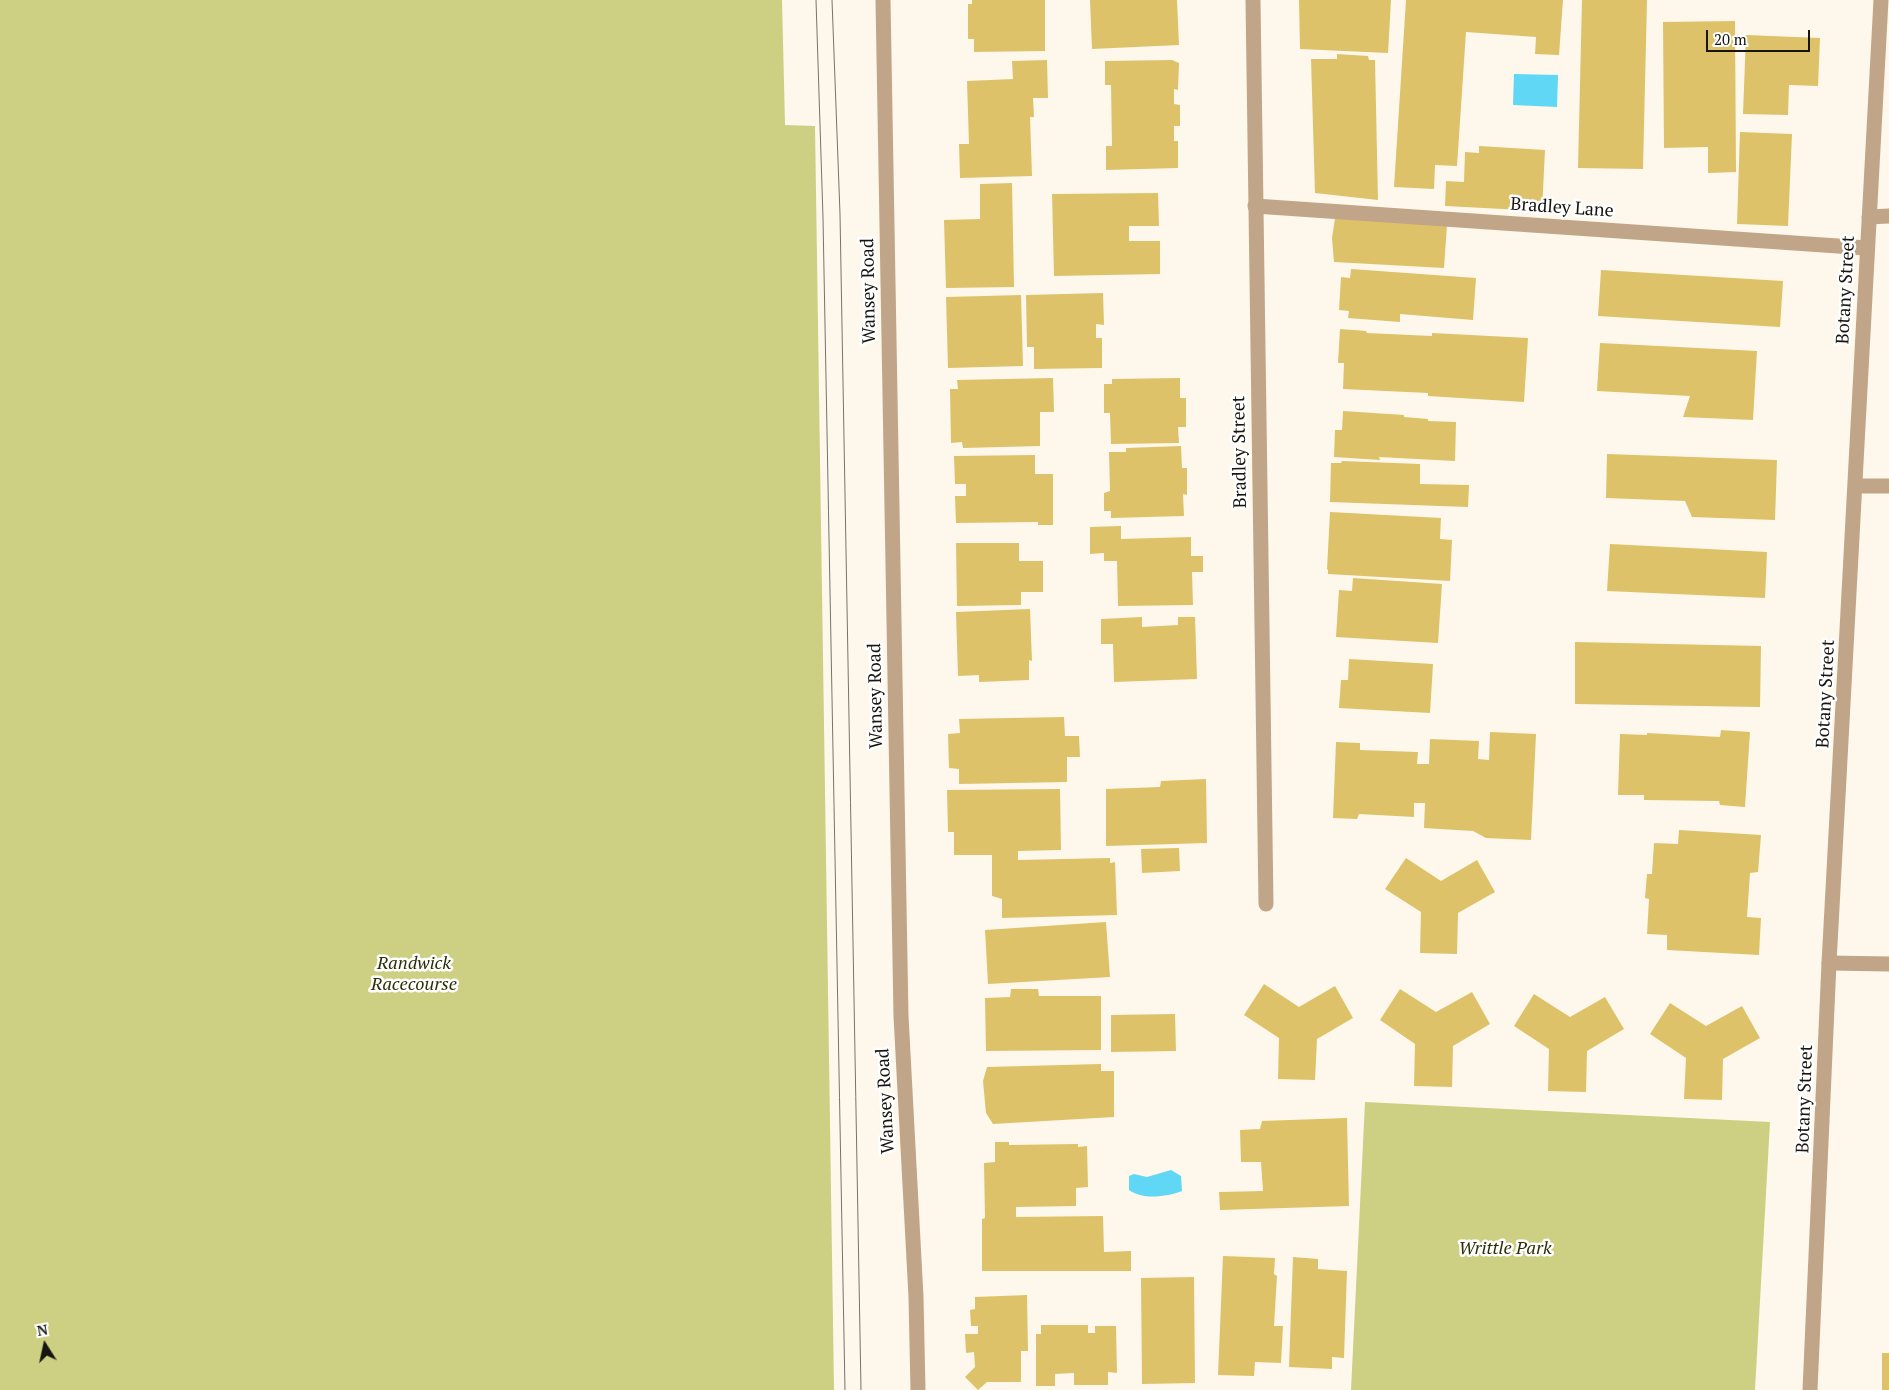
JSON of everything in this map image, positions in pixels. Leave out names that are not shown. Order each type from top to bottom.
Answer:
[{"type":"street","name":"Wansey Road","points":[[883,0],[900,1016],[916,1297],[918,1390]]},
{"type":"street","name":"Bradley Street","points":[[1253,0],[1266,904]]},
{"type":"street","name":"Botany Street","points":[[1810,1390],[1830,963],[1881,0]]},
{"type":"street","name":"Bradley Lane","points":[[1255,206],[1867,248]]},
{"type":"street","points":[[1869,217],[1889,216]]},
{"type":"street","points":[[1856,486],[1889,486]]},
{"type":"street","points":[[1830,963],[1889,964]]},
{"type":"green space","name":"Randwick Racecourse","points":[[0,0],[782,0],[785,125],[815,126],[834,1390],[0,1390]]},
{"type":"green space","name":"Writtle Park","points":[[1365,1102],[1770,1122],[1755,1390],[1351,1390]]},
{"type":"water","points":[[1514,74],[1558,75],[1557,107],[1513,105]]},
{"type":"water","points":[[1171,1170],[1181,1176],[1182,1191],[1169,1195],[1148,1196],[1129,1190],[1129,1176],[1134,1174],[1147,1177]]},
{"type":"building","points":[[972,0],[1045,0],[1045,51],[974,52],[974,39],[968,39],[968,4],[972,4]]},
{"type":"building","points":[[1090,0],[1177,0],[1179,45],[1092,49]]},
{"type":"building","points":[[1299,0],[1391,0],[1388,53],[1300,49]]},
{"type":"building","points":[[1406,0],[1563,0],[1559,55],[1535,54],[1536,37],[1466,32],[1457,166],[1435,165],[1434,189],[1394,187]]},
{"type":"building","points":[[1582,0],[1647,0],[1643,169],[1578,168]]},
{"type":"building","points":[[1735,21],[1736,172],[1708,173],[1708,147],[1664,148],[1663,22]]},
{"type":"building","points":[[1746,35],[1820,38],[1818,86],[1789,85],[1788,115],[1743,114]]},
{"type":"building","points":[[1337,54],[1368,56],[1369,60],[1375,60],[1378,200],[1315,193],[1311,59],[1337,59]]},
{"type":"building","points":[[1047,60],[1048,98],[1033,98],[1034,117],[1030,117],[1032,176],[960,178],[959,144],[969,144],[967,81],[1013,79],[1012,61]]},
{"type":"building","points":[[1172,60],[1179,63],[1178,90],[1174,89],[1174,104],[1180,105],[1180,126],[1174,126],[1174,141],[1178,141],[1178,168],[1106,170],[1106,146],[1112,146],[1111,85],[1105,85],[1105,61]]},
{"type":"building","points":[[1740,132],[1792,134],[1788,226],[1737,224]]},
{"type":"building","points":[[1479,146],[1545,150],[1542,211],[1445,206],[1446,181],[1464,182],[1465,152],[1479,153]]},
{"type":"building","points":[[1012,183],[1014,287],[946,288],[944,220],[980,219],[980,184]]},
{"type":"building","points":[[1158,193],[1159,226],[1129,226],[1129,241],[1160,241],[1160,274],[1054,276],[1052,194]]},
{"type":"building","points":[[1335,218],[1447,225],[1444,268],[1334,262],[1332,238]]},
{"type":"building","points":[[1351,269],[1476,278],[1473,320],[1400,314],[1400,322],[1348,318],[1349,311],[1339,310],[1341,277],[1350,278]]},
{"type":"building","points":[[1601,270],[1783,281],[1780,327],[1598,316]]},
{"type":"building","points":[[1103,293],[1104,325],[1096,324],[1096,338],[1102,338],[1102,368],[1034,369],[1034,347],[1027,347],[1026,295]]},
{"type":"building","points":[[1021,295],[1023,366],[948,368],[946,297]]},
{"type":"building","points":[[1340,329],[1366,331],[1367,333],[1432,336],[1432,333],[1528,338],[1524,402],[1428,396],[1428,393],[1343,389],[1344,363],[1338,363]]},
{"type":"building","points":[[1600,343],[1757,351],[1753,420],[1683,417],[1690,396],[1597,391]]},
{"type":"building","points":[[1053,378],[1054,412],[1040,412],[1040,446],[963,448],[962,442],[951,443],[950,389],[958,389],[957,380]]},
{"type":"building","points":[[1180,378],[1180,398],[1186,398],[1186,427],[1178,427],[1179,443],[1111,444],[1110,413],[1104,413],[1104,384],[1112,384],[1112,379]]},
{"type":"building","points":[[1343,411],[1404,415],[1404,417],[1428,419],[1428,421],[1456,422],[1455,461],[1334,457],[1335,430],[1342,430]]},
{"type":"building","points":[[1181,446],[1182,468],[1187,468],[1187,495],[1183,494],[1184,516],[1111,518],[1111,511],[1104,511],[1104,493],[1110,491],[1109,452],[1126,452],[1126,448]]},
{"type":"building","points":[[1607,454],[1777,460],[1775,520],[1692,517],[1685,501],[1606,498]]},
{"type":"building","points":[[1035,455],[1035,474],[1053,474],[1053,525],[1038,525],[1038,522],[956,523],[955,496],[966,496],[966,484],[955,484],[954,456]]},
{"type":"building","points":[[1342,461],[1420,464],[1420,484],[1469,485],[1468,507],[1330,502],[1331,463],[1341,463]]},
{"type":"building","points":[[1330,512],[1441,518],[1440,539],[1452,540],[1450,581],[1328,574]]},
{"type":"building","points":[[1121,526],[1121,539],[1191,537],[1191,556],[1203,556],[1203,572],[1192,572],[1193,605],[1118,606],[1117,561],[1104,561],[1104,553],[1090,554],[1090,527]]},
{"type":"building","points":[[956,543],[1019,543],[1019,561],[1043,561],[1043,592],[1021,592],[1021,605],[957,606]]},
{"type":"building","points":[[1610,544],[1767,552],[1765,598],[1607,591]]},
{"type":"building","points":[[1353,578],[1442,584],[1438,643],[1336,637],[1339,590],[1352,591]]},
{"type":"building","points":[[1030,609],[1032,661],[1029,660],[1029,680],[979,682],[979,675],[958,676],[956,612]]},
{"type":"building","points":[[1142,617],[1142,627],[1178,625],[1178,617],[1195,617],[1197,679],[1114,682],[1113,644],[1101,644],[1101,619]]},
{"type":"building","points":[[1575,642],[1761,646],[1760,707],[1575,704]]},
{"type":"building","points":[[1349,659],[1433,664],[1430,713],[1339,708],[1341,680],[1348,680]]},
{"type":"building","points":[[1064,717],[1065,736],[1079,736],[1080,757],[1067,757],[1067,782],[959,784],[959,769],[949,768],[948,734],[960,733],[959,719]]},
{"type":"building","points":[[1721,730],[1750,732],[1745,807],[1720,805],[1719,801],[1644,800],[1644,795],[1618,795],[1620,734],[1647,735],[1647,733],[1720,737]]},
{"type":"building","points":[[1490,732],[1536,734],[1531,840],[1486,838],[1473,831],[1424,828],[1425,803],[1414,803],[1414,817],[1359,814],[1357,819],[1333,818],[1336,742],[1360,743],[1360,750],[1418,752],[1417,764],[1429,764],[1430,739],[1479,741],[1478,759],[1489,760]]},
{"type":"building","points":[[1206,779],[1207,843],[1106,846],[1106,789],[1160,787],[1161,781]]},
{"type":"building","points":[[1060,789],[1061,850],[1018,851],[1018,860],[1110,858],[1110,863],[1115,862],[1117,915],[1002,918],[1002,899],[992,896],[992,855],[954,855],[954,832],[948,832],[947,790]]},
{"type":"building","points":[[1679,830],[1761,835],[1758,872],[1750,873],[1747,917],[1761,918],[1759,955],[1667,950],[1667,935],[1647,934],[1649,899],[1645,898],[1647,874],[1652,874],[1654,843],[1678,844]]},
{"type":"building","points":[[1179,848],[1180,871],[1142,873],[1141,849]]},
{"type":"building","points":[[1406,858],[1441,881],[1477,860],[1495,892],[1458,913],[1457,954],[1420,953],[1421,912],[1385,889]]},
{"type":"building","points":[[1106,922],[1110,977],[988,984],[985,930]]},
{"type":"building","points":[[1264,984],[1299,1007],[1335,986],[1353,1018],[1317,1039],[1315,1080],[1278,1079],[1279,1038],[1244,1015]]},
{"type":"building","points":[[1011,989],[1038,989],[1039,996],[1101,996],[1101,1050],[986,1051],[985,998],[1010,997]]},
{"type":"building","points":[[1400,989],[1436,1012],[1472,992],[1490,1024],[1453,1046],[1452,1087],[1414,1086],[1415,1044],[1380,1020]]},
{"type":"building","points":[[1534,994],[1570,1017],[1605,997],[1624,1029],[1587,1051],[1586,1092],[1548,1091],[1549,1049],[1514,1026]]},
{"type":"building","points":[[1670,1003],[1706,1026],[1742,1006],[1760,1038],[1723,1059],[1722,1100],[1684,1099],[1686,1058],[1650,1034]]},
{"type":"building","points":[[1175,1014],[1176,1051],[1111,1052],[1111,1015]]},
{"type":"building","points":[[1101,1064],[1101,1071],[1114,1071],[1114,1117],[993,1124],[986,1113],[983,1081],[987,1067]]},
{"type":"building","points":[[1347,1118],[1349,1206],[1220,1210],[1219,1192],[1263,1191],[1261,1162],[1241,1162],[1240,1130],[1260,1129],[1262,1121]]},
{"type":"building","points":[[995,1142],[1009,1142],[1009,1145],[1078,1144],[1078,1147],[1087,1146],[1088,1187],[1076,1188],[1076,1206],[1016,1207],[1016,1217],[1103,1216],[1104,1252],[1131,1251],[1131,1271],[982,1271],[982,1219],[985,1218],[984,1163],[995,1162]]},
{"type":"building","points":[[1223,1256],[1275,1258],[1274,1274],[1277,1276],[1274,1326],[1283,1326],[1281,1363],[1255,1362],[1254,1376],[1218,1375]]},
{"type":"building","points":[[1293,1257],[1318,1259],[1318,1269],[1347,1271],[1344,1358],[1332,1357],[1332,1369],[1289,1367]]},
{"type":"building","points":[[1194,1277],[1195,1383],[1142,1384],[1141,1278]]},
{"type":"building","points":[[1027,1295],[1028,1351],[1021,1351],[1021,1382],[987,1382],[978,1390],[965,1377],[975,1367],[974,1352],[966,1353],[965,1334],[978,1334],[978,1326],[971,1326],[970,1310],[975,1309],[975,1297]]},
{"type":"building","points":[[1041,1325],[1088,1325],[1088,1333],[1095,1333],[1095,1326],[1116,1326],[1117,1373],[1108,1372],[1108,1385],[1074,1385],[1074,1373],[1055,1374],[1055,1386],[1036,1386],[1036,1334],[1041,1334]]},
{"type":"building","points":[[1882,1353],[1889,1353],[1889,1390],[1882,1390]]},
{"type":"tram line","points":[[816,0],[823,218],[845,1390]]},
{"type":"tram line","points":[[832,0],[840,214],[861,1390]]}]
